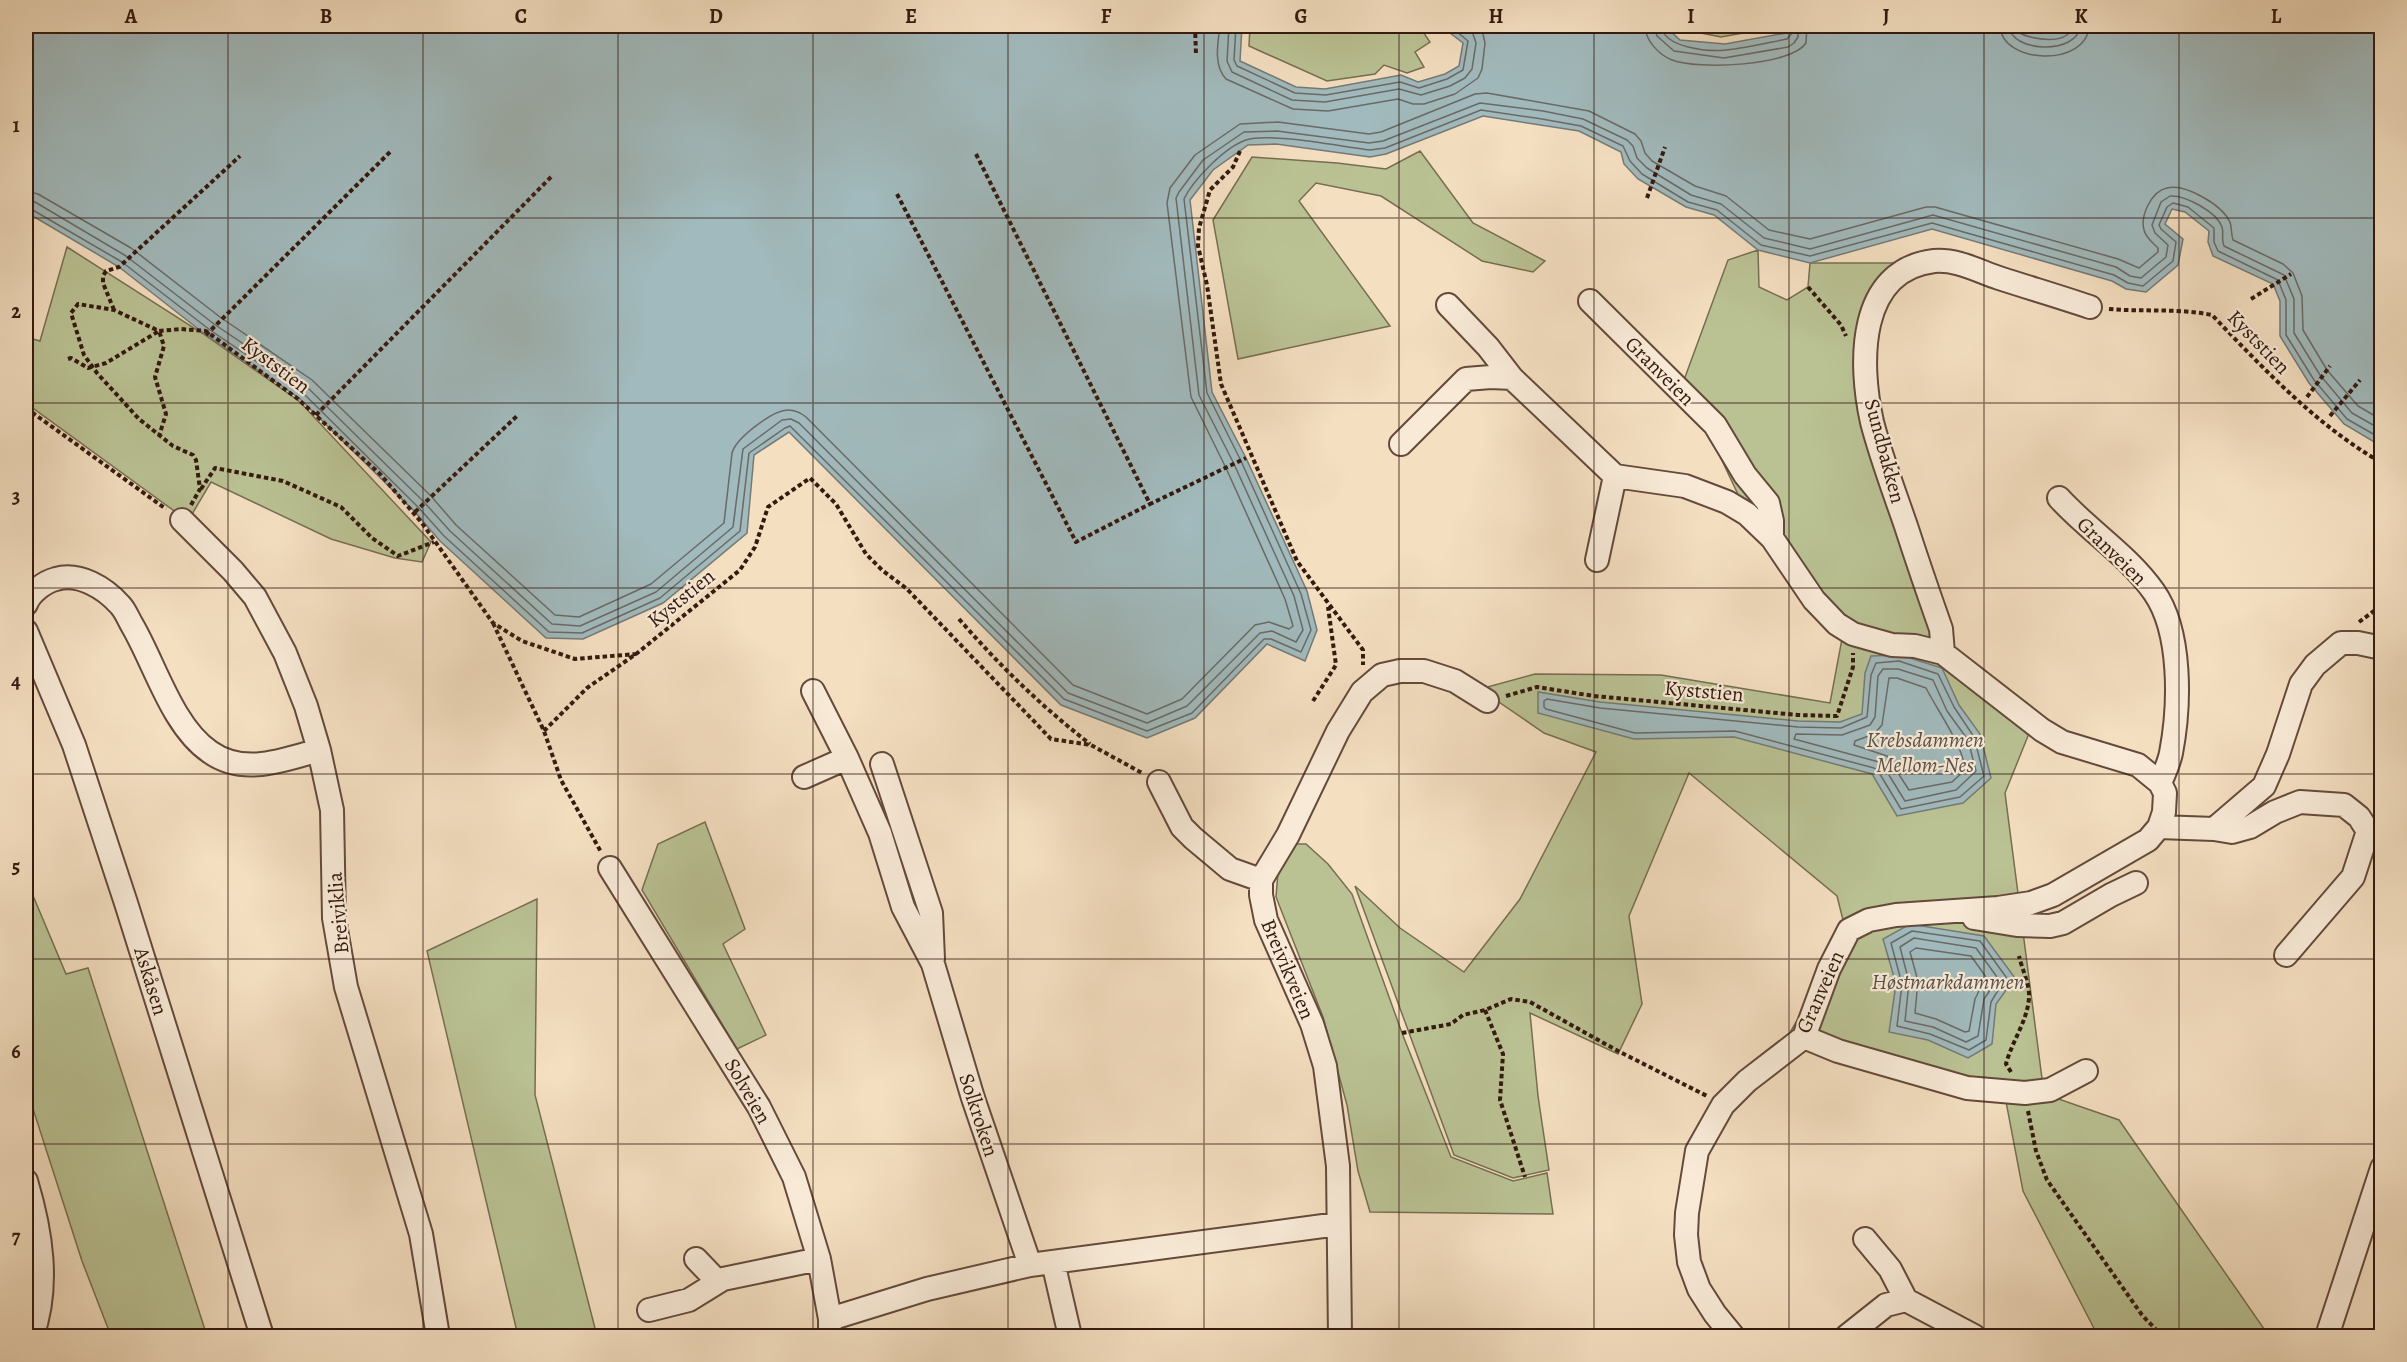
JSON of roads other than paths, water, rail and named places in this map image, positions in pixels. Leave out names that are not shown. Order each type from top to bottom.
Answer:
[{"type":"street","name":"Sundbakken","points":[[1943,653],[1941,629],[1882,458],[1872,420],[1866,370],[1866,341],[1872,308],[1888,283],[1899,273],[1920,264],[1936,261],[1961,264],[2090,307]]},
{"type":"street","name":"Granveien","points":[[1590,301],[1715,425],[1745,475],[1768,503],[1772,521],[1772,538]]},
{"type":"street","points":[[1448,306],[1488,347],[1512,378],[1615,476],[1597,560]]},
{"type":"street","points":[[1401,444],[1466,380],[1491,377],[1512,378]]},
{"type":"street","name":"Granveien","points":[[1615,476],[1685,486],[1727,502],[1747,514],[1772,538],[1814,600],[1837,624],[1852,634],[1884,643],[1915,646],[1943,653],[2042,730],[2062,742],[2138,765],[2160,783],[2164,793],[2164,812],[2159,827],[2148,840],[2053,895],[2031,903],[1998,908],[1896,915],[1869,920],[1849,930],[1829,969],[1804,1036],[1747,1081],[1723,1105],[1696,1151],[1687,1213],[1686,1235],[1689,1262],[1699,1289],[1733,1336]]},
{"type":"street","name":"Granveien","points":[[2059,498],[2078,519],[2127,561],[2154,593],[2168,623],[2177,676],[2175,718],[2171,755],[2160,783]]},
{"type":"street","name":"Breiviklia","points":[[182,520],[233,571],[255,597],[285,652],[306,706],[319,750],[332,810],[334,918],[346,987],[421,1234],[438,1336]]},
{"type":"street","points":[[26,598],[47,581],[59,578],[82,579],[98,586],[120,605],[186,728],[208,751],[222,759],[243,766],[269,764],[319,750]]},
{"type":"street","name":"Askåsen","points":[[26,631],[78,756],[262,1336]]},
{"type":"street","points":[[2214,829],[2264,786],[2278,754],[2301,684],[2315,665],[2341,643],[2358,643],[2382,648]]},
{"type":"street","points":[[1159,782],[1182,827],[1193,838],[1230,869],[1261,880],[1288,835],[1338,731],[1362,692],[1382,675],[1400,671],[1424,671],[1455,681],[1487,701]]},
{"type":"street","name":"Solkroken","points":[[813,691],[847,758],[880,833],[903,907],[933,963],[973,1098],[1030,1264]]},
{"type":"street","points":[[804,777],[847,758]]},
{"type":"street","name":"Solkroken","points":[[882,764],[931,912],[933,963]]},
{"type":"street","points":[[2159,827],[2232,832],[2250,827],[2275,812],[2300,802],[2344,805],[2359,817],[2375,834],[2353,877],[2286,955]]},
{"type":"street","name":"Solveien","points":[[610,868],[759,1107],[794,1177],[819,1259],[830,1328]]},
{"type":"street","name":"Breivikveien","points":[[1261,880],[1261,896],[1266,920],[1312,1024],[1324,1066],[1338,1166],[1340,1336]]},
{"type":"street","points":[[1956,910],[1975,918],[2017,925],[2050,926],[2063,923],[2111,894],[2136,883]]},
{"type":"street","points":[[1804,1036],[1838,1051],[1967,1088],[2025,1093],[2050,1090],[2086,1071]]},
{"type":"street","points":[[2327,1336],[2382,1168]]},
{"type":"street","points":[[26,1181],[41,1253],[43,1287],[32,1336]]},
{"type":"street","points":[[830,1328],[927,1289],[1030,1264],[1338,1224]]},
{"type":"street","points":[[1865,1239],[1890,1269],[1906,1300],[1974,1336]]},
{"type":"street","points":[[649,1310],[690,1300],[718,1282],[747,1273],[819,1259]]},
{"type":"street","points":[[696,1260],[718,1282]]},
{"type":"street","points":[[1053,1262],[1070,1336]]},
{"type":"street","points":[[1847,1336],[1886,1305],[1906,1300]]},
{"type":"water","points":[[26,26],[1242,26],[1240,61],[1296,87],[1325,89],[1401,75],[1418,82],[1445,74],[1459,66],[1463,43],[1441,26],[1665,26],[1680,40],[1725,44],[1786,33],[1783,26],[2017,26],[2051,33],[2070,26],[2381,26],[2381,446],[2344,424],[2309,383],[2280,336],[2280,301],[2273,284],[2213,256],[2208,242],[2209,231],[2185,212],[2172,209],[2165,224],[2183,239],[2178,265],[2146,292],[2126,289],[2112,281],[1932,229],[1810,263],[1758,250],[1714,215],[1686,207],[1638,179],[1624,164],[1621,152],[1579,131],[1483,116],[1386,154],[1370,157],[1276,144],[1248,145],[1213,170],[1190,200],[1212,392],[1246,458],[1307,591],[1317,630],[1305,661],[1267,644],[1195,718],[1147,738],[1061,705],[789,432],[754,455],[747,533],[663,603],[583,639],[546,638],[440,541],[415,512],[299,398],[206,335],[119,267],[26,212]]},
{"type":"water","name":"Krebsdammen Mellom-Nes","points":[[1900,655],[1942,668],[1959,705],[1980,734],[1991,778],[1963,803],[1897,816],[1872,774],[1734,737],[1634,739],[1538,713],[1538,692],[1600,702],[1798,721],[1840,722],[1862,714],[1865,673],[1871,656]]},
{"type":"water","name":"Høstmarkdammen","points":[[1910,924],[1984,936],[2015,978],[1996,1004],[1992,1044],[1968,1058],[1928,1040],[1889,1032],[1896,984],[1883,939]]}]
